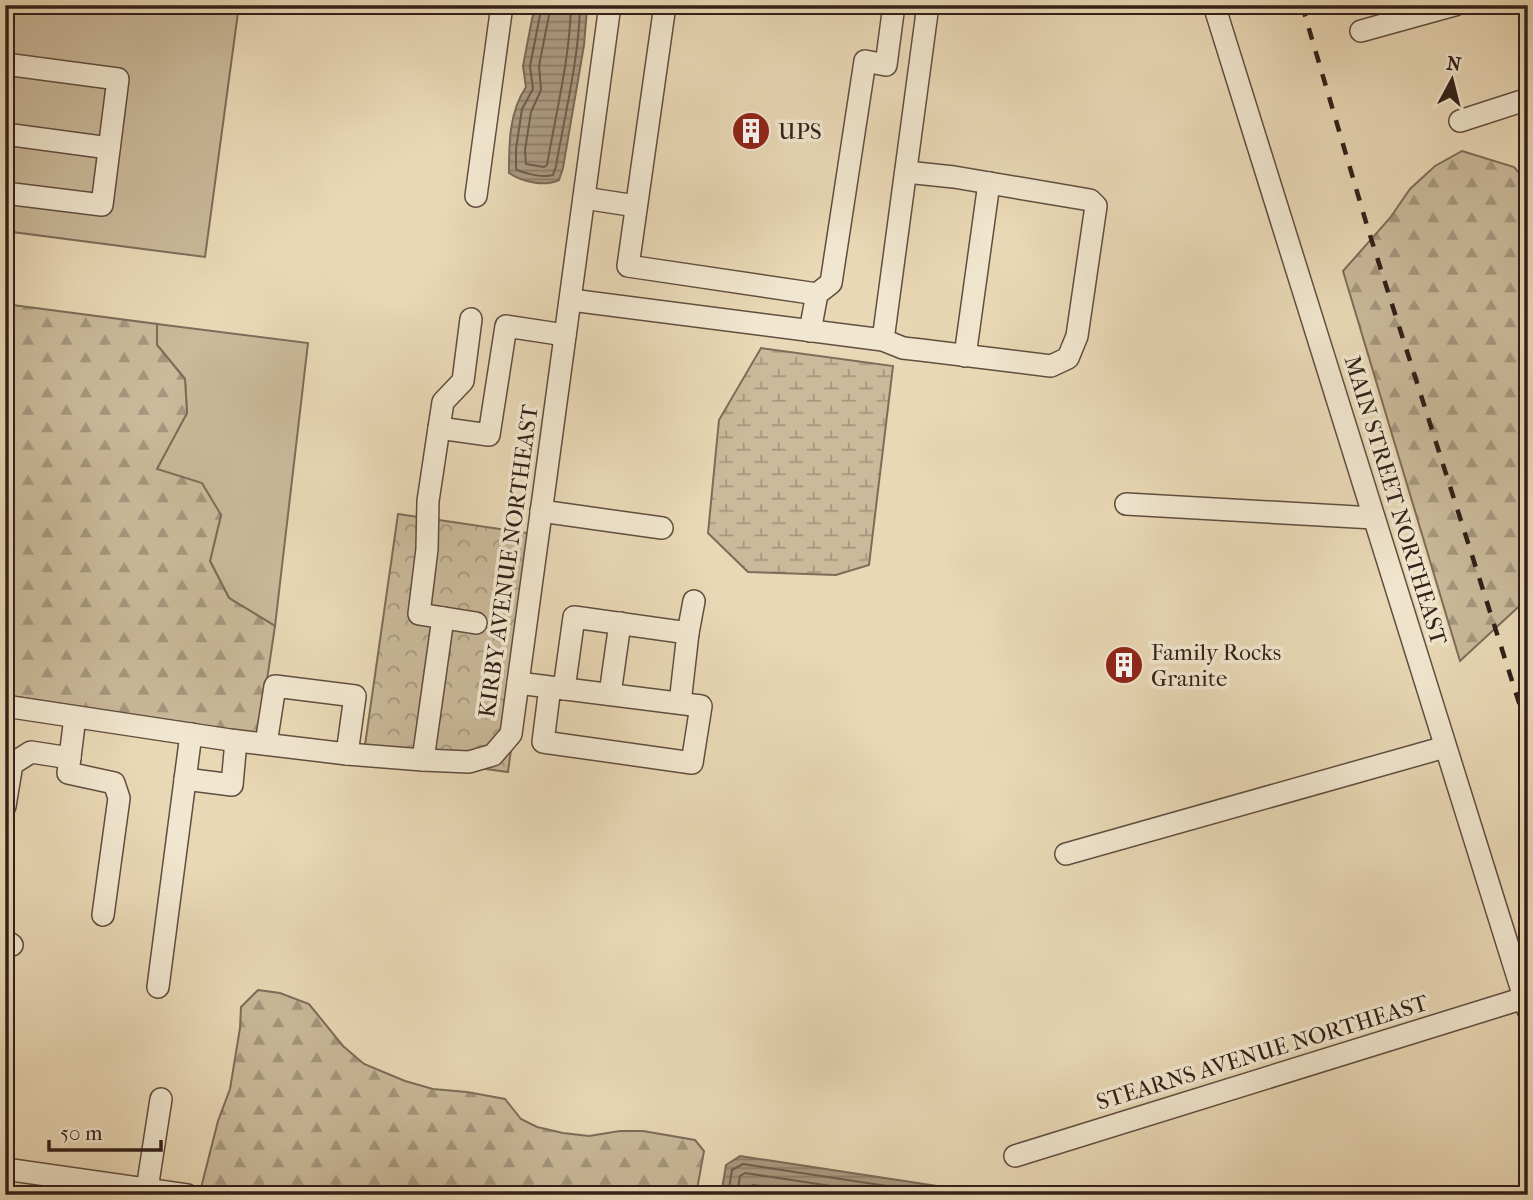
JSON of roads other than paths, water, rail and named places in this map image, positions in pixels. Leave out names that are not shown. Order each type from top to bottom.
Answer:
[{"type":"street","points":[[477,196],[502,5]]},
{"type":"street","name":"KIRBY AVENUE NORTHEAST","points":[[5,706],[236,741],[347,754],[470,762],[493,755],[511,734],[610,5]]},
{"type":"street","points":[[665,5],[628,266],[817,294]]},
{"type":"street","points":[[810,331],[817,294],[831,283],[865,61],[886,65],[894,5]]},
{"type":"street","points":[[883,340],[928,5]]},
{"type":"street","name":"MAIN STREET NORTHEAST","points":[[1214,5],[1526,1004]]},
{"type":"street","points":[[1362,31],[1455,5]]},
{"type":"street","points":[[5,64],[118,79],[102,205],[5,193]]},
{"type":"street","points":[[1460,121],[1528,99]]},
{"type":"street","points":[[5,134],[109,148]]},
{"type":"street","points":[[571,300],[883,340],[903,348],[965,356],[1051,366],[1068,358],[1077,336],[1096,206],[1090,200],[954,177],[906,172]]},
{"type":"street","points":[[965,356],[989,183]]},
{"type":"street","points":[[584,198],[636,206]]},
{"type":"street","points":[[471,318],[463,381],[443,402],[428,501],[419,614],[476,622]]},
{"type":"street","points":[[439,428],[489,435],[506,326],[565,335]]},
{"type":"street","points":[[1126,504],[1374,518]]},
{"type":"street","points":[[541,511],[662,528]]},
{"type":"street","points":[[680,703],[694,601]]},
{"type":"street","points":[[519,682],[557,688],[701,706],[692,763],[543,742],[557,688],[574,617],[688,633]]},
{"type":"street","points":[[423,760],[443,618]]},
{"type":"street","points":[[610,694],[620,623]]},
{"type":"street","points":[[266,744],[275,686],[355,696],[347,754]]},
{"type":"street","points":[[75,717],[68,773],[114,783],[119,798],[103,915]]},
{"type":"street","points":[[158,987],[191,734]]},
{"type":"street","points":[[185,779],[232,785],[236,741]]},
{"type":"street","points":[[1066,855],[1446,747]]},
{"type":"street","points":[[5,806],[12,764],[31,752],[70,758]]},
{"type":"street","name":"STEARNS AVENUE NORTHEAST","points":[[1015,1156],[1526,1004]]},
{"type":"street","points":[[147,1189],[161,1099]]},
{"type":"street","points":[[6,1176],[187,1195]]},
{"type":"water","points":[[536,5],[586,5],[587,9],[584,45],[563,168],[559,180],[547,183],[527,181],[509,173],[511,128],[516,107],[526,87],[523,66]]},
{"type":"water","points":[[740,1156],[950,1188],[955,1195],[721,1195],[726,1165]]},
{"type":"railway","points":[[1302,5],[1368,229],[1528,731]]},
{"type":"place","name":"UPS","points":[[751,131]]},
{"type":"place","name":"Family Rocks Granite","points":[[1124,665]]}]
